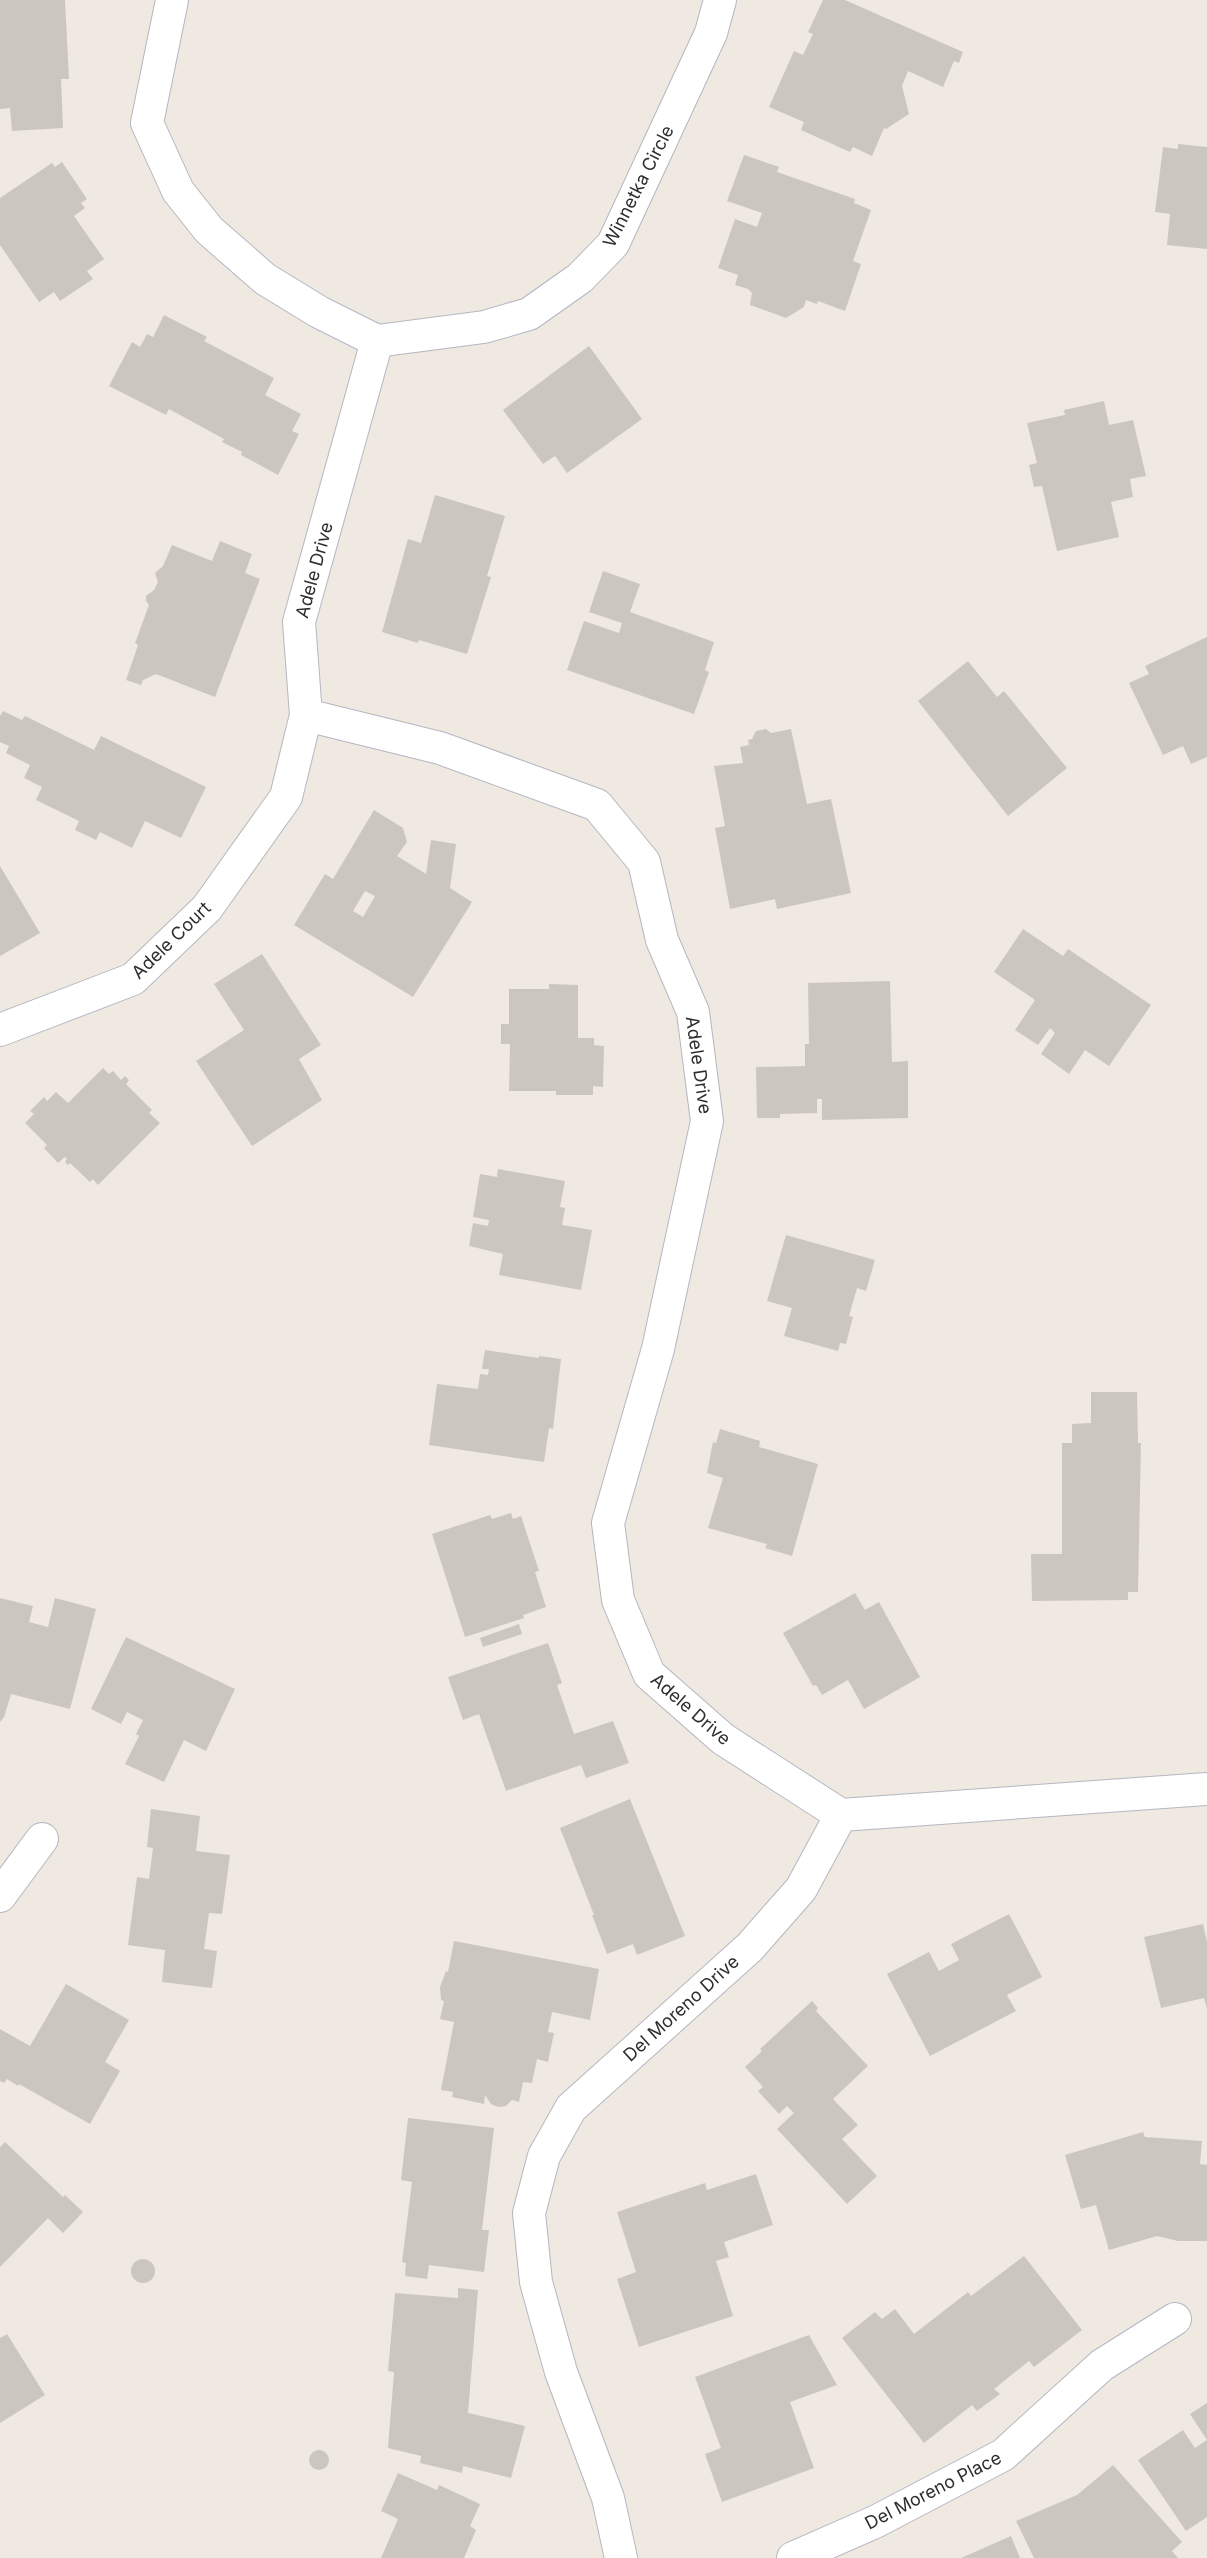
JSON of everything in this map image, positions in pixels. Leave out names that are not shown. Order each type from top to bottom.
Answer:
[{"type":"street","points":[[172,0],[147,123],[178,191],[210,230],[265,279],[320,312],[377,341]]},
{"type":"street","name":"Winnetka Circle","points":[[377,341],[484,327],[529,314],[580,278],[613,244],[711,33],[720,0]]},
{"type":"street","name":"Adele Drive","points":[[377,341],[298,622],[306,715],[440,748],[597,805],[644,862],[662,940],[693,1012],[706,1121],[658,1349],[608,1523],[618,1600],[649,1674],[723,1739],[841,1815]]},
{"type":"street","name":"Adele Court","points":[[0,1030],[133,979],[207,908],[286,797],[306,715]]},
{"type":"street","points":[[841,1815],[1207,1788]]},
{"type":"street","name":"Del Moreno Drive","points":[[621,2558],[608,2498],[561,2372],[536,2282],[530,2213],[544,2156],[571,2108],[750,1947],[801,1889],[841,1815]]},
{"type":"street","points":[[0,1896],[42,1839]]},
{"type":"street","name":"Del Moreno Place","points":[[793,2558],[875,2522],[1003,2455],[1102,2365],[1175,2319]]},
{"type":"building","points":[[0,0],[65,0],[69,79],[61,79],[63,128],[12,131],[10,108],[0,109]]},
{"type":"building","points":[[823,0],[845,0],[963,52],[959,63],[954,61],[943,87],[908,71],[902,86],[909,114],[886,129],[884,128],[872,156],[853,147],[850,152],[801,130],[804,122],[769,107],[794,51],[803,55],[813,34],[808,32]]},
{"type":"building","points":[[1178,144],[1207,147],[1207,249],[1167,245],[1170,214],[1155,212],[1163,147],[1178,149]]},
{"type":"building","points":[[744,155],[779,167],[777,172],[855,199],[854,203],[871,210],[853,261],[861,264],[845,311],[818,301],[817,304],[806,300],[804,307],[786,318],[750,305],[752,293],[748,289],[735,285],[738,275],[718,268],[735,219],[757,227],[762,213],[727,201]]},
{"type":"building","points":[[62,162],[87,199],[81,203],[85,208],[74,216],[104,259],[87,271],[93,279],[60,301],[54,292],[39,302],[0,245],[0,198],[52,163],[55,167]]},
{"type":"building","points":[[164,315],[207,337],[204,341],[274,378],[265,395],[301,414],[292,431],[299,434],[278,475],[241,455],[242,452],[222,442],[224,439],[169,409],[166,415],[109,386],[132,342],[140,347],[147,334],[153,337]]},
{"type":"building","points":[[589,346],[642,419],[567,473],[555,456],[543,464],[503,410]]},
{"type":"building","points":[[1104,401],[1109,425],[1133,420],[1146,476],[1130,479],[1133,497],[1111,502],[1119,537],[1057,551],[1042,486],[1034,487],[1029,465],[1037,463],[1027,423],[1065,415],[1064,410]]},
{"type":"building","points":[[435,495],[505,516],[487,576],[491,577],[467,654],[382,632],[408,539],[421,543]]},
{"type":"building","points":[[220,541],[252,554],[245,573],[260,579],[215,697],[156,674],[143,680],[141,685],[126,680],[138,645],[135,643],[149,605],[146,596],[154,590],[158,582],[155,573],[163,566],[172,545],[212,561]]},
{"type":"building","points":[[603,571],[640,584],[630,612],[714,642],[705,670],[709,672],[694,714],[567,670],[584,621],[619,633],[622,623],[589,612]]},
{"type":"building","points":[[1207,637],[1207,757],[1191,764],[1183,746],[1163,755],[1129,683],[1149,674],[1145,666]]},
{"type":"building","points":[[968,661],[997,697],[1004,691],[1067,768],[1008,816],[918,701]]},
{"type":"building","points":[[3,711],[22,720],[25,716],[94,750],[101,736],[206,787],[181,838],[145,821],[132,848],[100,832],[96,840],[75,830],[79,821],[36,800],[42,787],[24,778],[30,765],[6,753],[9,746],[0,742],[0,716]]},
{"type":"building","points":[[766,729],[771,733],[791,729],[807,804],[831,799],[851,893],[777,909],[775,899],[730,909],[715,828],[725,826],[714,766],[743,763],[740,747],[749,745],[748,740],[752,739],[756,731]]},
{"type":"building","points":[[374,810],[403,828],[407,842],[397,856],[426,874],[431,840],[456,844],[450,888],[472,902],[413,997],[294,925],[325,874],[333,879]],"holes":[[[365,891],[375,896],[363,917],[353,911]]]},
{"type":"building","points":[[0,866],[40,933],[0,956]]},
{"type":"building","points":[[1023,929],[1063,956],[1068,949],[1151,1005],[1109,1066],[1085,1050],[1069,1074],[1041,1054],[1055,1033],[1050,1028],[1038,1045],[1015,1030],[1035,1000],[994,972]]},
{"type":"building","points":[[262,954],[321,1045],[299,1059],[322,1100],[252,1146],[196,1061],[244,1030],[214,984]]},
{"type":"building","points":[[890,981],[892,1062],[908,1061],[908,1118],[822,1120],[822,1099],[817,1099],[817,1113],[780,1114],[780,1118],[757,1118],[756,1067],[805,1066],[805,1044],[809,1044],[808,983]]},
{"type":"building","points":[[549,984],[578,985],[578,1038],[594,1038],[594,1045],[604,1046],[603,1087],[593,1086],[593,1095],[556,1095],[556,1091],[509,1091],[510,1044],[501,1044],[501,1024],[509,1024],[509,989],[549,989]]},
{"type":"building","points":[[103,1068],[109,1074],[113,1071],[121,1080],[125,1076],[129,1080],[126,1084],[152,1110],[149,1113],[160,1123],[98,1185],[93,1179],[90,1182],[70,1163],[68,1165],[65,1157],[58,1163],[44,1148],[47,1145],[25,1123],[34,1114],[30,1111],[44,1097],[47,1101],[56,1092],[68,1103]]},
{"type":"building","points":[[498,1169],[565,1181],[560,1207],[565,1208],[562,1225],[592,1230],[581,1290],[499,1275],[503,1254],[469,1246],[473,1223],[488,1226],[489,1220],[473,1217],[480,1174],[497,1177]]},
{"type":"building","points":[[786,1235],[875,1260],[866,1291],[857,1288],[849,1316],[853,1317],[846,1344],[840,1343],[838,1351],[784,1336],[792,1308],[767,1301]]},
{"type":"building","points":[[485,1350],[561,1359],[553,1429],[549,1428],[544,1462],[429,1445],[437,1384],[478,1389],[480,1374],[488,1375],[489,1369],[482,1369]]},
{"type":"building","points":[[1091,1392],[1137,1392],[1138,1443],[1141,1443],[1138,1592],[1128,1592],[1128,1600],[1032,1601],[1031,1554],[1062,1554],[1062,1443],[1072,1443],[1072,1424],[1091,1423]]},
{"type":"building","points":[[720,1429],[760,1441],[759,1447],[818,1464],[792,1556],[765,1548],[767,1544],[708,1528],[723,1478],[707,1473],[713,1442],[716,1443]]},
{"type":"building","points":[[511,1513],[513,1519],[521,1516],[539,1571],[535,1572],[546,1607],[523,1615],[524,1618],[465,1637],[432,1534],[490,1515],[492,1519]]},
{"type":"building","points":[[855,1593],[865,1610],[879,1602],[920,1677],[864,1709],[848,1680],[822,1695],[816,1685],[813,1686],[783,1633]]},
{"type":"building","points":[[0,1598],[33,1606],[29,1622],[48,1627],[55,1598],[96,1609],[70,1709],[11,1694],[4,1717],[0,1722]]},
{"type":"building","points":[[519,1624],[522,1634],[483,1647],[480,1638]]},
{"type":"building","points":[[126,1637],[235,1689],[206,1751],[184,1740],[164,1782],[125,1764],[139,1736],[136,1734],[143,1720],[127,1712],[121,1724],[91,1709]]},
{"type":"building","points":[[548,1643],[562,1683],[557,1685],[574,1734],[613,1721],[629,1763],[586,1778],[581,1765],[506,1791],[479,1714],[463,1720],[448,1677]]},
{"type":"building","points":[[630,1799],[685,1936],[637,1955],[633,1944],[607,1954],[560,1828]]},
{"type":"building","points":[[151,1809],[200,1816],[196,1851],[230,1855],[222,1914],[209,1913],[204,1949],[217,1951],[212,1988],[162,1982],[165,1950],[128,1945],[137,1877],[149,1879],[153,1848],[147,1847]]},
{"type":"building","points":[[1009,1914],[1042,1977],[1007,1995],[1016,2011],[930,2056],[887,1974],[929,1952],[939,1971],[959,1960],[951,1944]]},
{"type":"building","points":[[1203,1924],[1207,1942],[1207,2009],[1204,1998],[1161,2008],[1144,1937]]},
{"type":"building","points":[[454,1941],[599,1969],[590,2020],[552,2012],[548,2032],[554,2033],[548,2062],[537,2059],[532,2083],[523,2082],[519,2102],[512,2100],[506,2106],[498,2107],[491,2104],[485,2095],[484,2104],[452,2097],[453,2092],[441,2090],[454,2022],[440,2019],[444,2001],[441,2000],[440,1987],[446,1971],[448,1972]]},
{"type":"building","points":[[66,1984],[129,2020],[105,2062],[120,2071],[90,2124],[19,2084],[18,2086],[7,2079],[4,2083],[0,2081],[0,2029],[30,2046]]},
{"type":"building","points":[[812,2001],[818,2008],[816,2011],[868,2066],[833,2099],[858,2125],[842,2139],[877,2176],[847,2204],[777,2129],[794,2113],[787,2106],[779,2114],[758,2091],[763,2087],[745,2067],[762,2051],[760,2049]]},
{"type":"building","points":[[408,2118],[494,2128],[482,2230],[489,2230],[484,2272],[429,2265],[427,2279],[405,2276],[406,2263],[402,2262],[412,2182],[401,2180]]},
{"type":"building","points":[[1143,2132],[1145,2137],[1202,2141],[1200,2164],[1207,2165],[1207,2241],[1178,2241],[1157,2236],[1109,2250],[1096,2205],[1081,2209],[1065,2155]]},
{"type":"building","points":[[5,2142],[63,2197],[65,2195],[83,2212],[63,2233],[48,2218],[0,2267],[0,2147]]},
{"type":"building","points":[[756,2174],[773,2225],[724,2242],[729,2257],[716,2261],[733,2316],[639,2347],[617,2279],[636,2272],[617,2212],[705,2183],[707,2190]]},
{"type":"building","points":[[1024,2256],[1082,2330],[1034,2367],[1029,2361],[994,2389],[1000,2394],[977,2411],[972,2405],[924,2443],[842,2338],[875,2312],[882,2319],[895,2309],[914,2334],[968,2292],[971,2296]]},
{"type":"building","points":[[143,2259],[148,2260],[154,2266],[154,2276],[148,2282],[143,2283],[138,2282],[132,2276],[131,2271],[132,2266],[138,2260]]},
{"type":"building","points":[[458,2288],[478,2290],[468,2413],[525,2426],[511,2478],[463,2466],[462,2473],[420,2463],[421,2456],[388,2448],[394,2372],[388,2371],[395,2293],[458,2298]]},
{"type":"building","points":[[7,2334],[45,2395],[0,2423],[0,2338]]},
{"type":"building","points":[[809,2335],[837,2385],[790,2402],[814,2468],[722,2502],[705,2454],[721,2448],[695,2377]]},
{"type":"building","points":[[1207,2403],[1207,2440],[1190,2414]]},
{"type":"building","points":[[1183,2430],[1195,2448],[1207,2440],[1207,2517],[1186,2531],[1138,2460]]},
{"type":"building","points":[[319,2450],[326,2453],[329,2460],[326,2467],[319,2470],[312,2467],[309,2460],[312,2453]]},
{"type":"building","points":[[1113,2465],[1182,2542],[1172,2551],[1178,2558],[1034,2558],[1016,2521],[1077,2495]]},
{"type":"building","points":[[398,2473],[437,2490],[439,2485],[480,2504],[470,2526],[476,2530],[464,2558],[381,2558],[398,2519],[381,2511]]},
{"type":"building","points":[[1011,2536],[1020,2558],[961,2558]]}]
